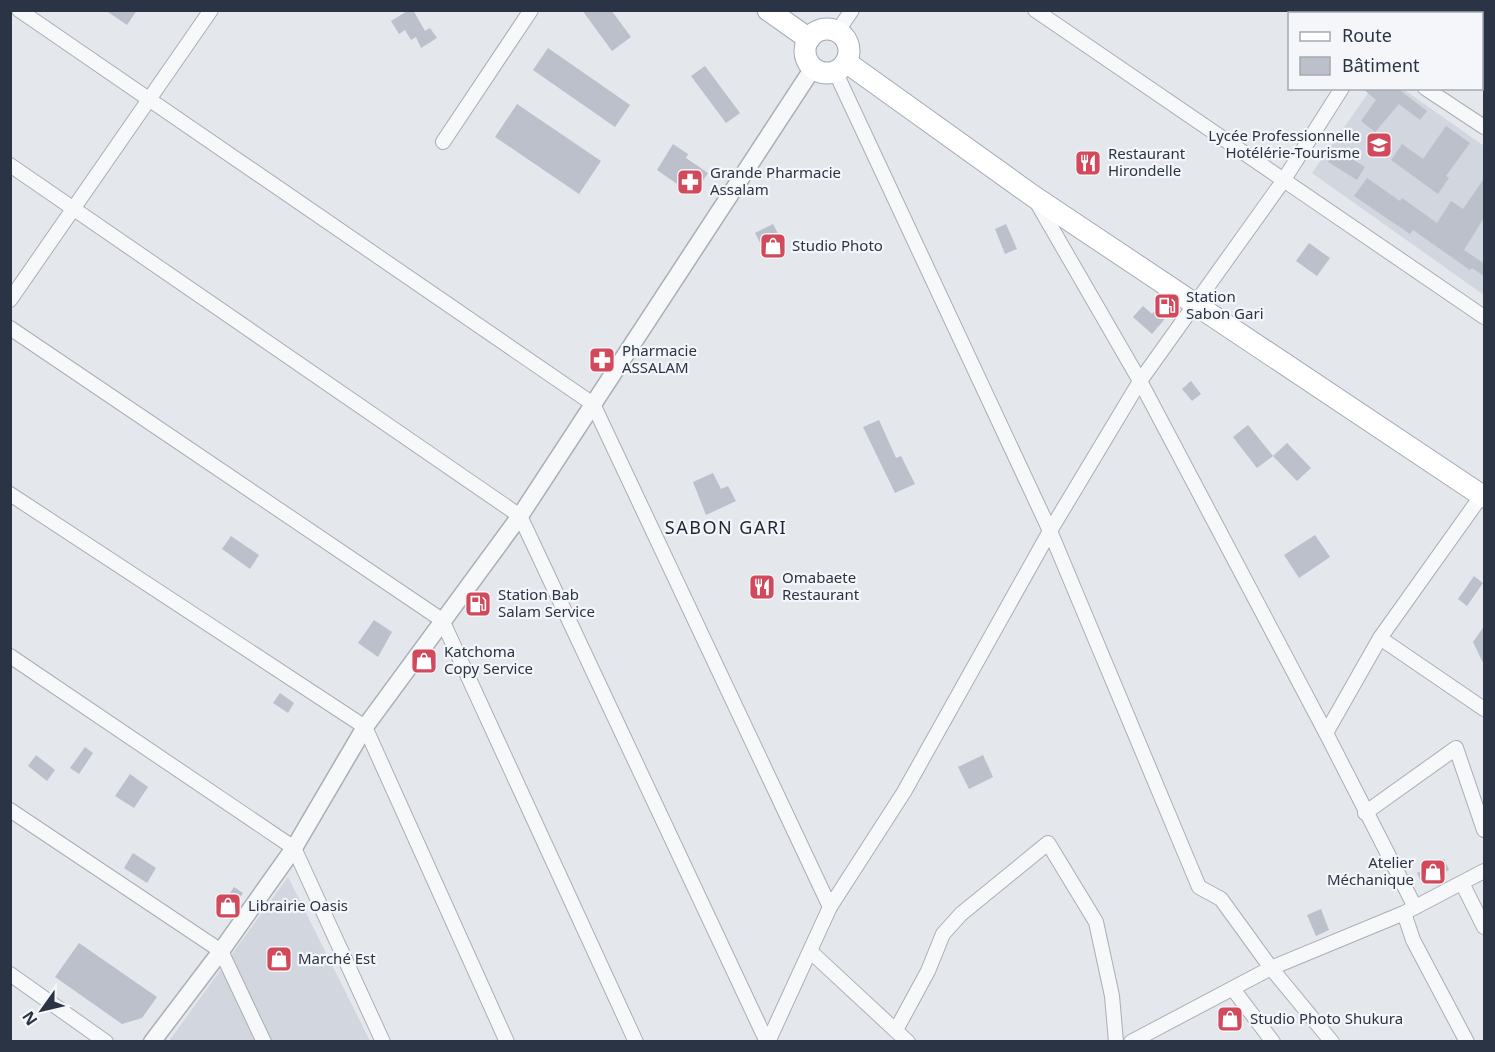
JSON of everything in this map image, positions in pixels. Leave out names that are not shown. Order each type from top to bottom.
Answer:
[{"type":"main road","points":[[768,10],[809,39]]},
{"type":"main road","points":[[819,31],[837,32],[847,42],[848,55],[841,67],[824,73],[813,68],[806,57],[809,39],[819,31]]},
{"type":"main road","points":[[841,67],[1484,495]]},
{"type":"street","points":[[20,10],[593,404],[830,907]]},
{"type":"street","points":[[10,300],[211,10]]},
{"type":"street","points":[[443,142],[531,10]]},
{"type":"street","points":[[837,32],[852,10]]},
{"type":"street","points":[[1035,10],[1485,317]]},
{"type":"street","points":[[841,67],[1050,531],[1199,887],[1221,899],[1271,968],[1332,1041]]},
{"type":"street","points":[[152,1041],[221,951],[294,848],[365,727],[520,516],[813,68]]},
{"type":"street","points":[[768,1041],[830,907],[904,792],[1050,531],[1140,381],[1283,181],[1341,90]]},
{"type":"street","points":[[1428,90],[1485,127]]},
{"type":"street","points":[[10,165],[520,516],[768,1041]]},
{"type":"street","points":[[1033,196],[1140,381],[1326,733],[1410,910],[1413,940],[1467,1041]]},
{"type":"street","points":[[10,328],[442,620],[636,1041]]},
{"type":"street","points":[[10,494],[365,727],[507,1041]]},
{"type":"street","points":[[1326,733],[1380,638],[1484,495]]},
{"type":"street","points":[[1380,638],[1485,709]]},
{"type":"street","points":[[10,656],[294,848],[384,1041]]},
{"type":"street","points":[[1365,813],[1456,748],[1485,830]]},
{"type":"street","points":[[10,810],[221,951],[264,1041]]},
{"type":"street","points":[[896,1030],[928,971],[943,934],[961,914],[1048,843],[1096,922],[1112,996],[1116,1041]]},
{"type":"street","points":[[1131,1041],[1233,990],[1271,968],[1410,910],[1485,872]]},
{"type":"street","points":[[1462,885],[1485,927]]},
{"type":"street","points":[[811,952],[908,1041]]},
{"type":"street","points":[[10,974],[106,1041]]},
{"type":"street","points":[[1233,990],[1273,1041]]},
{"type":"street","points":[[1154,1030],[1164,1041]]},
{"type":"shaded area","points":[[1370,90],[1404,90],[1484,146],[1484,295],[1312,173]]},
{"type":"shaded area","name":"Marché Est","points":[[288,877],[370,1041],[169,1041]]},
{"type":"building","points":[[105,10],[137,10],[127,25]]},
{"type":"building","points":[[413,10],[425,31],[430,28],[437,38],[421,48],[416,37],[411,40],[405,30],[399,34],[391,21]]},
{"type":"building","points":[[582,10],[611,10],[631,37],[612,51]]},
{"type":"building","points":[[548,48],[630,105],[615,127],[533,70]]},
{"type":"building","points":[[705,66],[740,113],[726,123],[691,76]]},
{"type":"building","points":[[1364,90],[1400,90],[1427,111],[1420,120],[1399,104],[1375,132],[1361,121],[1376,100]]},
{"type":"building","points":[[517,104],[601,161],[579,194],[495,137]]},
{"type":"building","points":[[1446,126],[1470,143],[1446,176],[1449,178],[1438,194],[1391,160],[1402,144],[1423,159]]},
{"type":"building","points":[[673,144],[688,154],[686,158],[708,173],[693,195],[657,170]]},
{"type":"building","points":[[1336,149],[1365,167],[1357,180],[1328,162]]},
{"type":"building","points":[[1485,177],[1485,216],[1464,250],[1485,264],[1485,277],[1472,268],[1470,270],[1413,230],[1410,234],[1354,196],[1367,178],[1400,201],[1402,198],[1437,223],[1451,201],[1463,209]]},
{"type":"building","points":[[773,224],[785,247],[767,256],[755,233]]},
{"type":"building","points":[[1006,224],[1017,249],[1005,254],[995,229]]},
{"type":"building","points":[[1309,243],[1330,258],[1317,276],[1296,261]]},
{"type":"building","points":[[1164,299],[1180,309],[1174,318],[1169,314],[1152,334],[1133,317],[1143,306],[1152,314]]},
{"type":"building","points":[[1191,381],[1201,394],[1192,401],[1182,389]]},
{"type":"building","points":[[879,420],[896,458],[901,456],[915,484],[895,493],[863,427]]},
{"type":"building","points":[[1248,425],[1273,456],[1257,468],[1233,437]]},
{"type":"building","points":[[1287,443],[1311,468],[1297,481],[1273,456]]},
{"type":"building","points":[[713,473],[721,489],[728,486],[736,501],[706,515],[693,482]]},
{"type":"building","points":[[1315,535],[1330,557],[1299,578],[1284,555]]},
{"type":"building","points":[[231,536],[259,555],[250,569],[222,549]]},
{"type":"building","points":[[1474,576],[1483,583],[1467,606],[1458,599]]},
{"type":"building","points":[[374,620],[392,632],[378,657],[358,643]]},
{"type":"building","points":[[1485,625],[1485,667],[1473,642]]},
{"type":"building","points":[[280,693],[294,703],[288,713],[273,703]]},
{"type":"building","points":[[85,747],[93,753],[79,774],[70,768]]},
{"type":"building","points":[[36,755],[55,770],[47,781],[28,766]]},
{"type":"building","points":[[983,755],[993,777],[969,789],[958,767]]},
{"type":"building","points":[[130,774],[148,787],[134,808],[115,796]]},
{"type":"building","points":[[133,853],[156,868],[147,883],[124,868]]},
{"type":"building","points":[[1444,859],[1449,870],[1422,884],[1417,873]]},
{"type":"building","points":[[234,887],[243,893],[226,918],[217,912]]},
{"type":"building","points":[[1321,909],[1329,930],[1316,936],[1307,915]]},
{"type":"building","points":[[79,943],[157,997],[142,1018],[122,1024],[55,977]]},
{"type":"building","points":[[1235,1008],[1244,1020],[1227,1031],[1219,1019]]},
{"type":"place","name":"Lycée Professionnelle Hotélérie-Tourisme","points":[[1379,145]]},
{"type":"place","name":"Restaurant Hirondelle","points":[[1088,163]]},
{"type":"place","name":"Grande Pharmacie Assalam","points":[[690,182]]},
{"type":"place","name":"Studio Photo","points":[[773,246]]},
{"type":"place","name":"Station Sabon Gari","points":[[1167,306]]},
{"type":"place","name":"Pharmacie ASSALAM","points":[[602,360]]},
{"type":"place","name":"Omabaete Restaurant","points":[[762,587]]},
{"type":"place","name":"Station Bab Salam Service","points":[[478,604]]},
{"type":"place","name":"Katchoma Copy Service","points":[[424,661]]},
{"type":"place","name":"Atelier Méchanique","points":[[1433,872]]},
{"type":"place","name":"Librairie Oasis","points":[[228,906]]},
{"type":"place","name":"Marché Est","points":[[279,959]]},
{"type":"place","name":"Studio Photo Shukura","points":[[1230,1019]]},
{"type":"district","name":"SABON GARI","points":[[726,528]]}]
